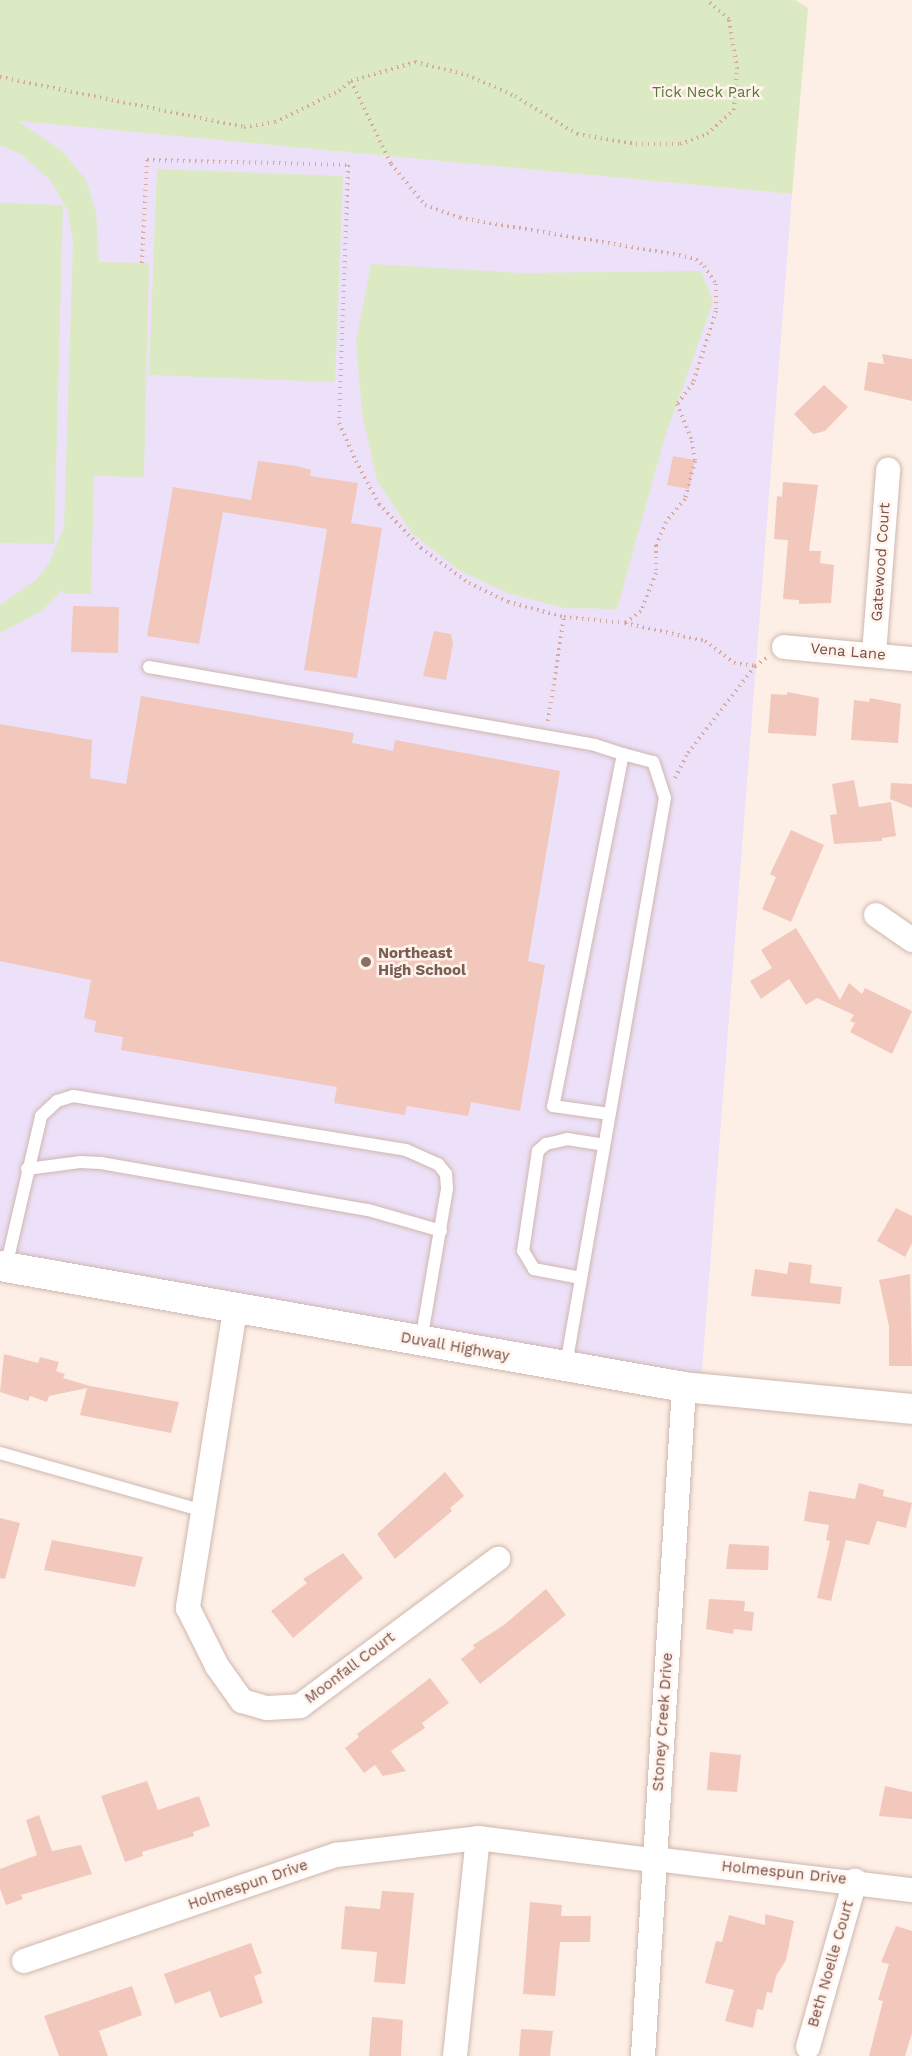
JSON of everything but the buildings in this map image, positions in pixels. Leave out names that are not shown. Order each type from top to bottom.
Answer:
[{"type":"street","name":"Gatewood Court","points":[[874,654],[888,470]]},
{"type":"street","name":"Vena Lane","points":[[784,647],[912,658]]},
{"type":"street","points":[[876,915],[912,940]]},
{"type":"street","name":"Duvall Highway","points":[[3,1266],[235,1310],[684,1387],[912,1409]]},
{"type":"street","name":"Moonfall Court","points":[[235,1310],[188,1608],[217,1666],[242,1701],[267,1708],[300,1706],[498,1558]]},
{"type":"street","name":"Stoney Creek Drive","points":[[643,2056],[684,1387]]},
{"type":"street","points":[[455,2056],[478,1838]]},
{"type":"street","name":"Holmespun Drive","points":[[24,1961],[336,1855],[478,1838],[855,1881],[912,1890]]},
{"type":"street","name":"Beth Noelle Court","points":[[808,2047],[855,1881]]},
{"type":"lane","points":[[149,667],[546,736],[653,762],[665,798],[566,1366]]},
{"type":"lane","points":[[609,1114],[553,1106],[623,754]]},
{"type":"lane","points":[[3,1266],[41,1116],[57,1101],[73,1096],[423,1155],[446,1174],[441,1231],[421,1342]]},
{"type":"lane","points":[[581,1278],[534,1269],[523,1251],[538,1151],[546,1144],[567,1139],[604,1145]]},
{"type":"lane","points":[[27,1170],[63,1163],[101,1163],[368,1210],[441,1231]]},
{"type":"lane","points":[[0,1454],[203,1511]]},
{"type":"path","points":[[0,77],[244,126],[275,122],[339,91],[351,81],[415,62],[467,75],[515,96],[577,134],[636,144],[680,144],[707,134],[734,110],[737,69],[729,19],[706,0]]},
{"type":"path","points":[[351,81],[391,164],[425,205],[460,218],[696,259],[716,284],[718,294],[708,347],[693,383],[677,404],[695,461],[685,500],[666,522],[656,545],[656,573],[641,611],[625,623]]},
{"type":"path","points":[[142,263],[147,160],[348,165],[339,423],[379,504],[420,548],[479,588],[508,602],[564,617],[625,623],[705,641],[734,663],[755,666]]},
{"type":"path","points":[[546,736],[564,617]]},
{"type":"path","points":[[665,798],[688,753],[755,666],[784,647]]},
{"type":"shaded area","name":"Northeast High School","points":[[0,119],[792,194],[701,1383],[0,1258]]},
{"type":"green space","name":"Tick Neck Park","points":[[0,0],[795,0],[808,8],[792,194],[18,121],[62,151],[86,180],[96,212],[99,262],[149,263],[144,477],[94,476],[91,594],[63,594],[63,590],[43,610],[0,633],[0,605],[36,580],[49,563],[64,527],[73,243],[68,211],[50,180],[21,154],[0,145]]},
{"type":"green space","points":[[157,169],[343,176],[335,382],[149,375]]},
{"type":"green space","points":[[0,203],[63,205],[54,544],[0,543]]},
{"type":"green space","points":[[371,264],[522,273],[701,271],[713,302],[664,440],[617,609],[564,608],[508,593],[460,571],[412,533],[377,481],[362,413],[356,341]]},
{"type":"place","name":"Northeast High School","points":[[366,962]]}]
